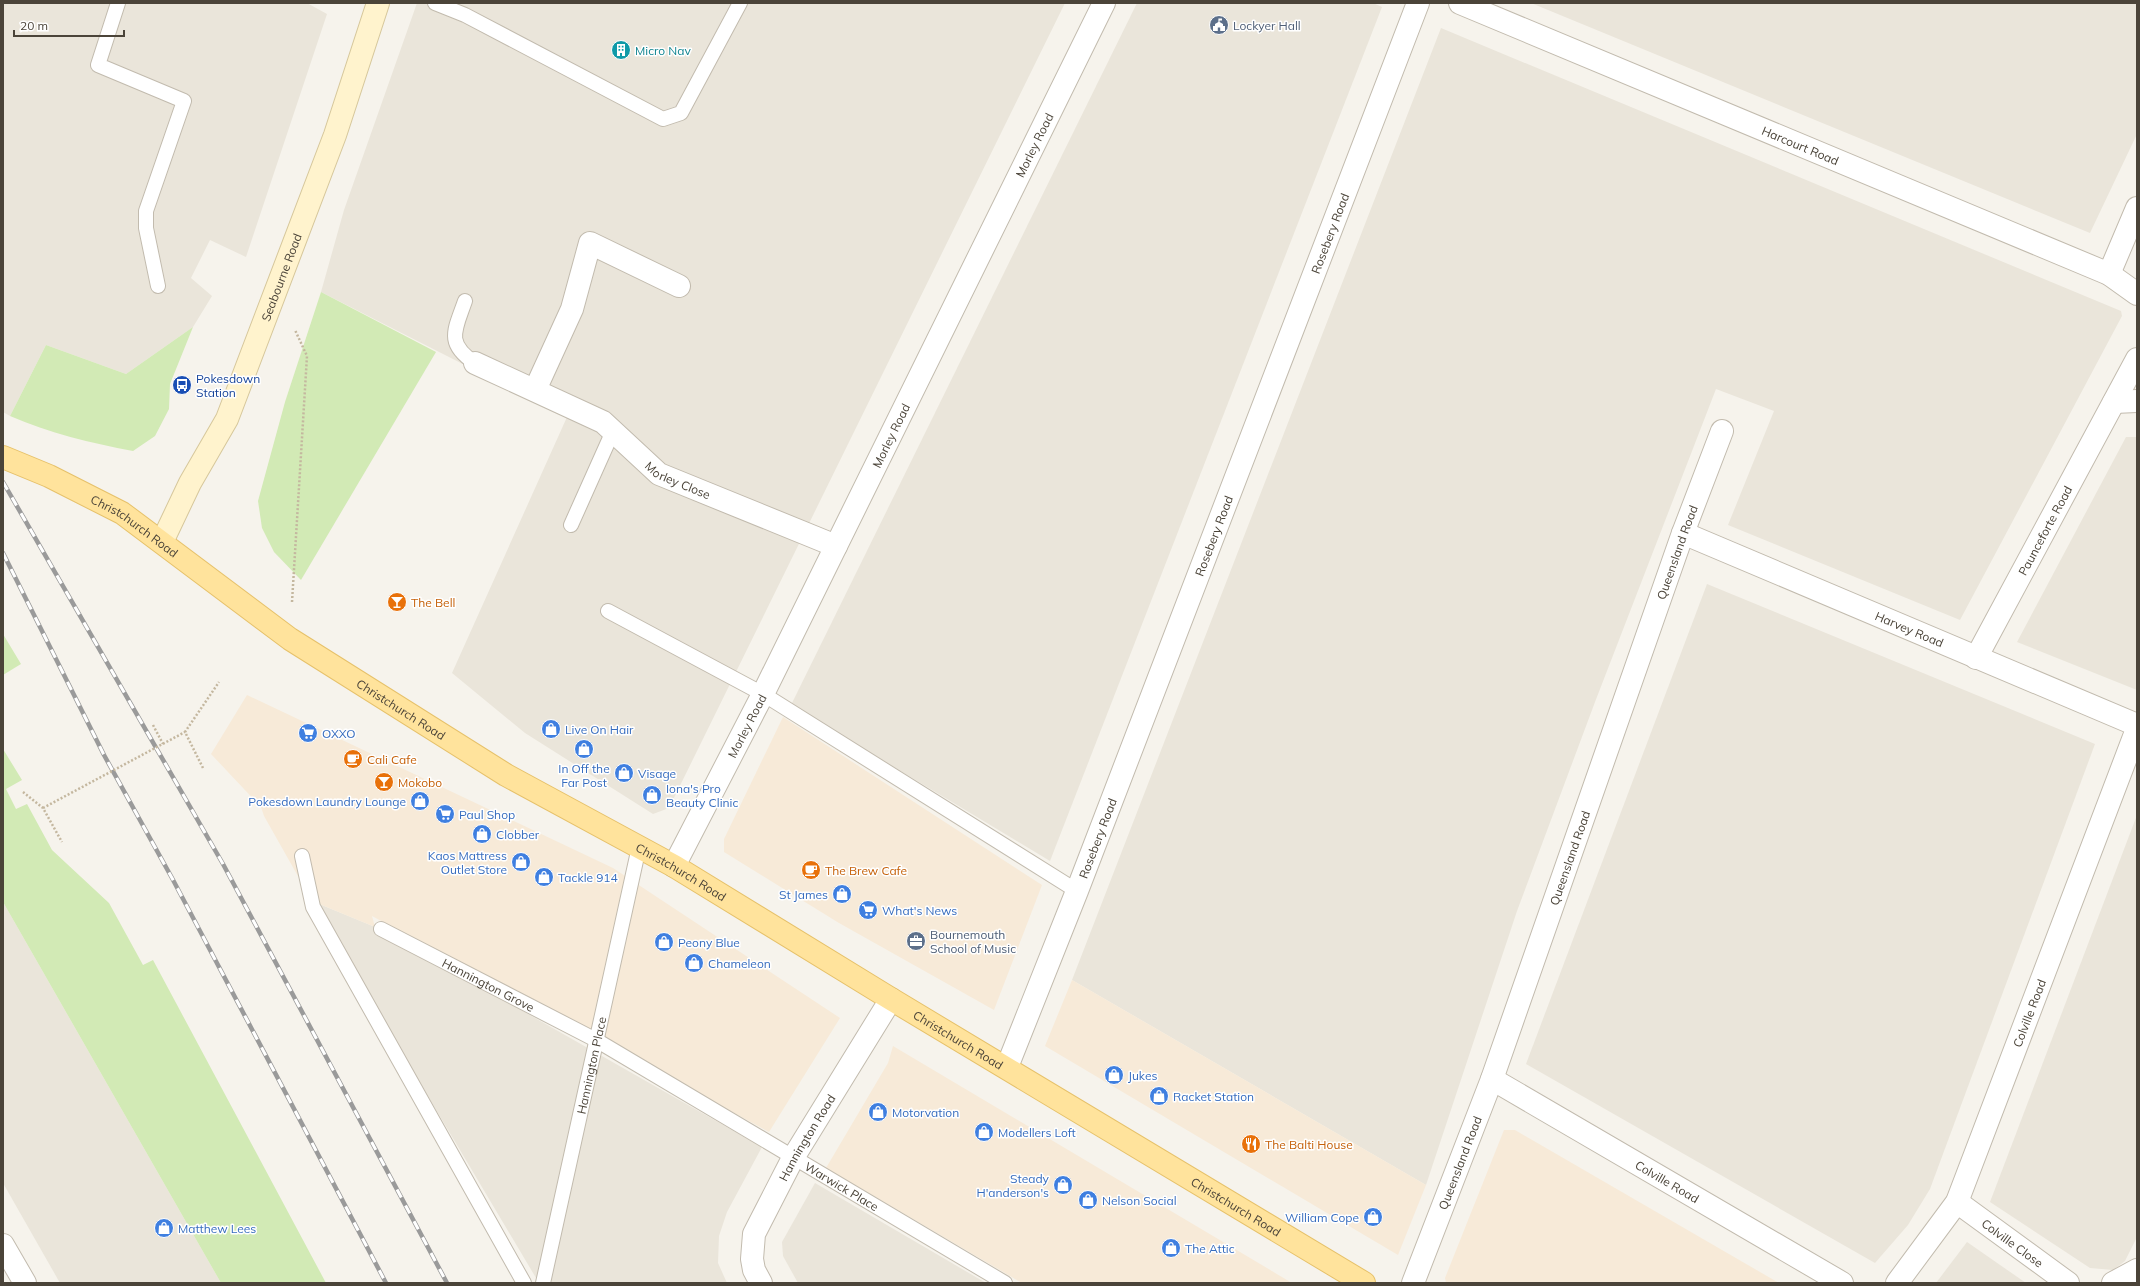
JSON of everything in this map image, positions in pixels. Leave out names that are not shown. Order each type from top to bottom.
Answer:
[{"type":"main road","name":"Christchurch Road","points":[[3,457],[49,476],[122,513],[290,639],[506,775],[674,866],[891,999],[1007,1067],[1364,1283]]},
{"type":"street","name":"Seabourne Road","points":[[162,542],[190,483],[227,419],[335,134],[378,3]]},
{"type":"street","name":"Morley Road","points":[[674,866],[763,694],[1104,3]]},
{"type":"street","name":"Rosebery Road","points":[[1007,1067],[1077,891],[1418,3]]},
{"type":"street","name":"Harcourt Road","points":[[1460,3],[2109,274],[2137,294]]},
{"type":"street","points":[[2109,274],[2137,208]]},
{"type":"street","points":[[535,390],[572,309],[590,243],[679,286]]},
{"type":"street","points":[[2114,402],[2137,358]]},
{"type":"street","name":"Morley Close","points":[[475,363],[603,422],[659,474],[836,546]]},
{"type":"street","points":[[2114,402],[2137,401]]},
{"type":"street","name":"Paunceforte Road","points":[[1976,658],[2114,402]]},
{"type":"street","name":"Queensland Road","points":[[1413,1283],[1492,1079],[1683,533],[1722,432]]},
{"type":"street","name":"Harvey Road","points":[[1683,533],[2137,725]]},
{"type":"street","name":"Colville Road","points":[[1897,1283],[1956,1202],[2137,729]]},
{"type":"street","name":"Hannington Road","points":[[761,1283],[754,1270],[752,1259],[754,1234],[793,1158],[891,999]]},
{"type":"street","name":"Colville Road","points":[[1492,1079],[1842,1283]]},
{"type":"street","name":"Colville Close","points":[[1956,1202],[2068,1283]]},
{"type":"street","points":[[3,1245],[25,1283]]},
{"type":"street","points":[[2113,1283],[2137,1270]]},
{"type":"lane","points":[[118,3],[98,65],[184,101],[146,211],[146,228],[158,286]]},
{"type":"lane","points":[[435,3],[466,15],[662,119],[682,113],[740,3]]},
{"type":"lane","points":[[465,301],[455,333],[456,344],[461,353],[475,363]]},
{"type":"lane","points":[[571,525],[613,431]]},
{"type":"lane","points":[[608,611],[763,694],[1077,891]]},
{"type":"lane","name":"Hannington Place","points":[[543,1283],[639,847]]},
{"type":"lane","points":[[302,856],[313,907],[524,1283]]},
{"type":"lane","name":"Hannington Grove","points":[[381,929],[596,1040]]},
{"type":"lane","name":"Warwick Place","points":[[596,1040],[1005,1283]]},
{"type":"path","points":[[276,290],[307,356],[290,639]]},
{"type":"path","points":[[43,808],[185,732],[219,682]]},
{"type":"path","points":[[153,725],[163,744]]},
{"type":"path","points":[[185,732],[203,768]]},
{"type":"path","points":[[23,792],[43,808],[62,842]]},
{"type":"shaded area","points":[[3,3],[307,3],[327,14],[246,257],[210,240],[191,278],[212,296],[193,327],[126,374],[46,345],[10,416],[3,412]]},
{"type":"shaded area","points":[[417,3],[1065,3],[669,808],[653,814],[525,733],[452,673],[567,417],[321,292],[344,210]]},
{"type":"shaded area","points":[[1137,3],[1373,3],[1382,7],[1050,861],[791,705]]},
{"type":"shaded area","points":[[1531,3],[2137,3],[2137,134],[2090,233]]},
{"type":"shaded area","points":[[1441,28],[2121,311],[2122,316],[1960,620],[1728,525],[1774,411],[1716,389],[1595,702],[1517,911],[1426,1185],[1072,980]]},
{"type":"shaded area","points":[[2126,437],[2137,437],[2137,690],[2017,642]]},
{"type":"shaded area","points":[[1707,584],[2095,744],[1930,1189],[1908,1225],[1875,1263],[1526,1064]]},
{"type":"shaded area","points":[[247,695],[613,868],[840,1018],[769,1132],[372,916],[375,927],[312,901],[264,816],[261,807],[211,754]]},
{"type":"shaded area","points":[[783,717],[1042,885],[994,1010],[839,923],[724,852],[724,839]]},
{"type":"shaded area","points":[[2137,815],[2137,1237],[2125,1261],[2113,1270],[2090,1268],[1990,1202]]},
{"type":"shaded area","points":[[312,901],[375,927],[762,1147],[727,1212],[719,1236],[718,1263],[727,1283],[539,1283]]},
{"type":"shaded area","points":[[3,902],[221,1283],[60,1283],[3,1183]]},
{"type":"shaded area","points":[[1072,980],[1426,1185],[1398,1255],[1045,1046]]},
{"type":"shaded area","points":[[893,1046],[1292,1283],[1022,1283],[826,1168],[888,1063]]},
{"type":"shaded area","points":[[1504,1130],[1515,1130],[1779,1283],[1446,1283],[1445,1278]]},
{"type":"shaded area","points":[[815,1183],[986,1283],[798,1283],[783,1256],[782,1242]]},
{"type":"shaded area","points":[[1967,1242],[2026,1283],[1936,1283]]},
{"type":"green space","points":[[321,292],[436,352],[301,580],[274,552],[262,528],[258,501],[285,402]]},
{"type":"green space","points":[[193,327],[170,384],[169,409],[155,436],[133,451],[70,437],[40,428],[10,416],[46,345],[126,374]]},
{"type":"green space","points":[[3,634],[21,664],[3,675]]},
{"type":"green space","points":[[3,749],[22,780],[6,789],[16,809],[27,804],[52,850],[109,903],[143,965],[153,960],[326,1283],[221,1283],[3,902]]},
{"type":"railway","points":[[3,482],[223,864],[447,1283]]},
{"type":"railway","points":[[3,553],[104,755],[172,878],[386,1283]]},
{"type":"place","name":"Lockyer Hall","points":[[1219,25]]},
{"type":"place","name":"Micro Nav","points":[[621,50]]},
{"type":"place","name":"Pokesdown Station","points":[[182,385]]},
{"type":"place","name":"The Bell","points":[[397,602]]},
{"type":"place","name":"Live On Hair","points":[[551,729]]},
{"type":"place","name":"OXXO","points":[[308,733]]},
{"type":"place","name":"In Off the Far Post","points":[[584,749]]},
{"type":"place","name":"Cali Cafe","points":[[353,759]]},
{"type":"place","name":"Visage","points":[[624,773]]},
{"type":"place","name":"Mokobo","points":[[384,782]]},
{"type":"place","name":"Iona's Pro Beauty Clinic","points":[[652,795]]},
{"type":"place","name":"Pokesdown Laundry Lounge","points":[[420,801]]},
{"type":"place","name":"Paul Shop","points":[[445,814]]},
{"type":"place","name":"Clobber","points":[[482,834]]},
{"type":"place","name":"Kaos Mattress Outlet Store","points":[[521,862]]},
{"type":"place","name":"The Brew Cafe","points":[[811,870]]},
{"type":"place","name":"Tackle 914","points":[[544,877]]},
{"type":"place","name":"St James","points":[[842,894]]},
{"type":"place","name":"What's News","points":[[868,910]]},
{"type":"place","name":"Bournemouth School of Music","points":[[916,941]]},
{"type":"place","name":"Peony Blue","points":[[664,942]]},
{"type":"place","name":"Chameleon","points":[[694,963]]},
{"type":"place","name":"Jukes","points":[[1114,1075]]},
{"type":"place","name":"Racket Station","points":[[1159,1096]]},
{"type":"place","name":"Motorvation","points":[[878,1112]]},
{"type":"place","name":"Modellers Loft","points":[[984,1132]]},
{"type":"place","name":"The Balti House","points":[[1251,1144]]},
{"type":"place","name":"Steady H'anderson's","points":[[1063,1185]]},
{"type":"place","name":"Nelson Social","points":[[1088,1200]]},
{"type":"place","name":"William Cope","points":[[1373,1217]]},
{"type":"place","name":"Matthew Lees","points":[[164,1228]]},
{"type":"place","name":"The Attic","points":[[1171,1248]]}]
